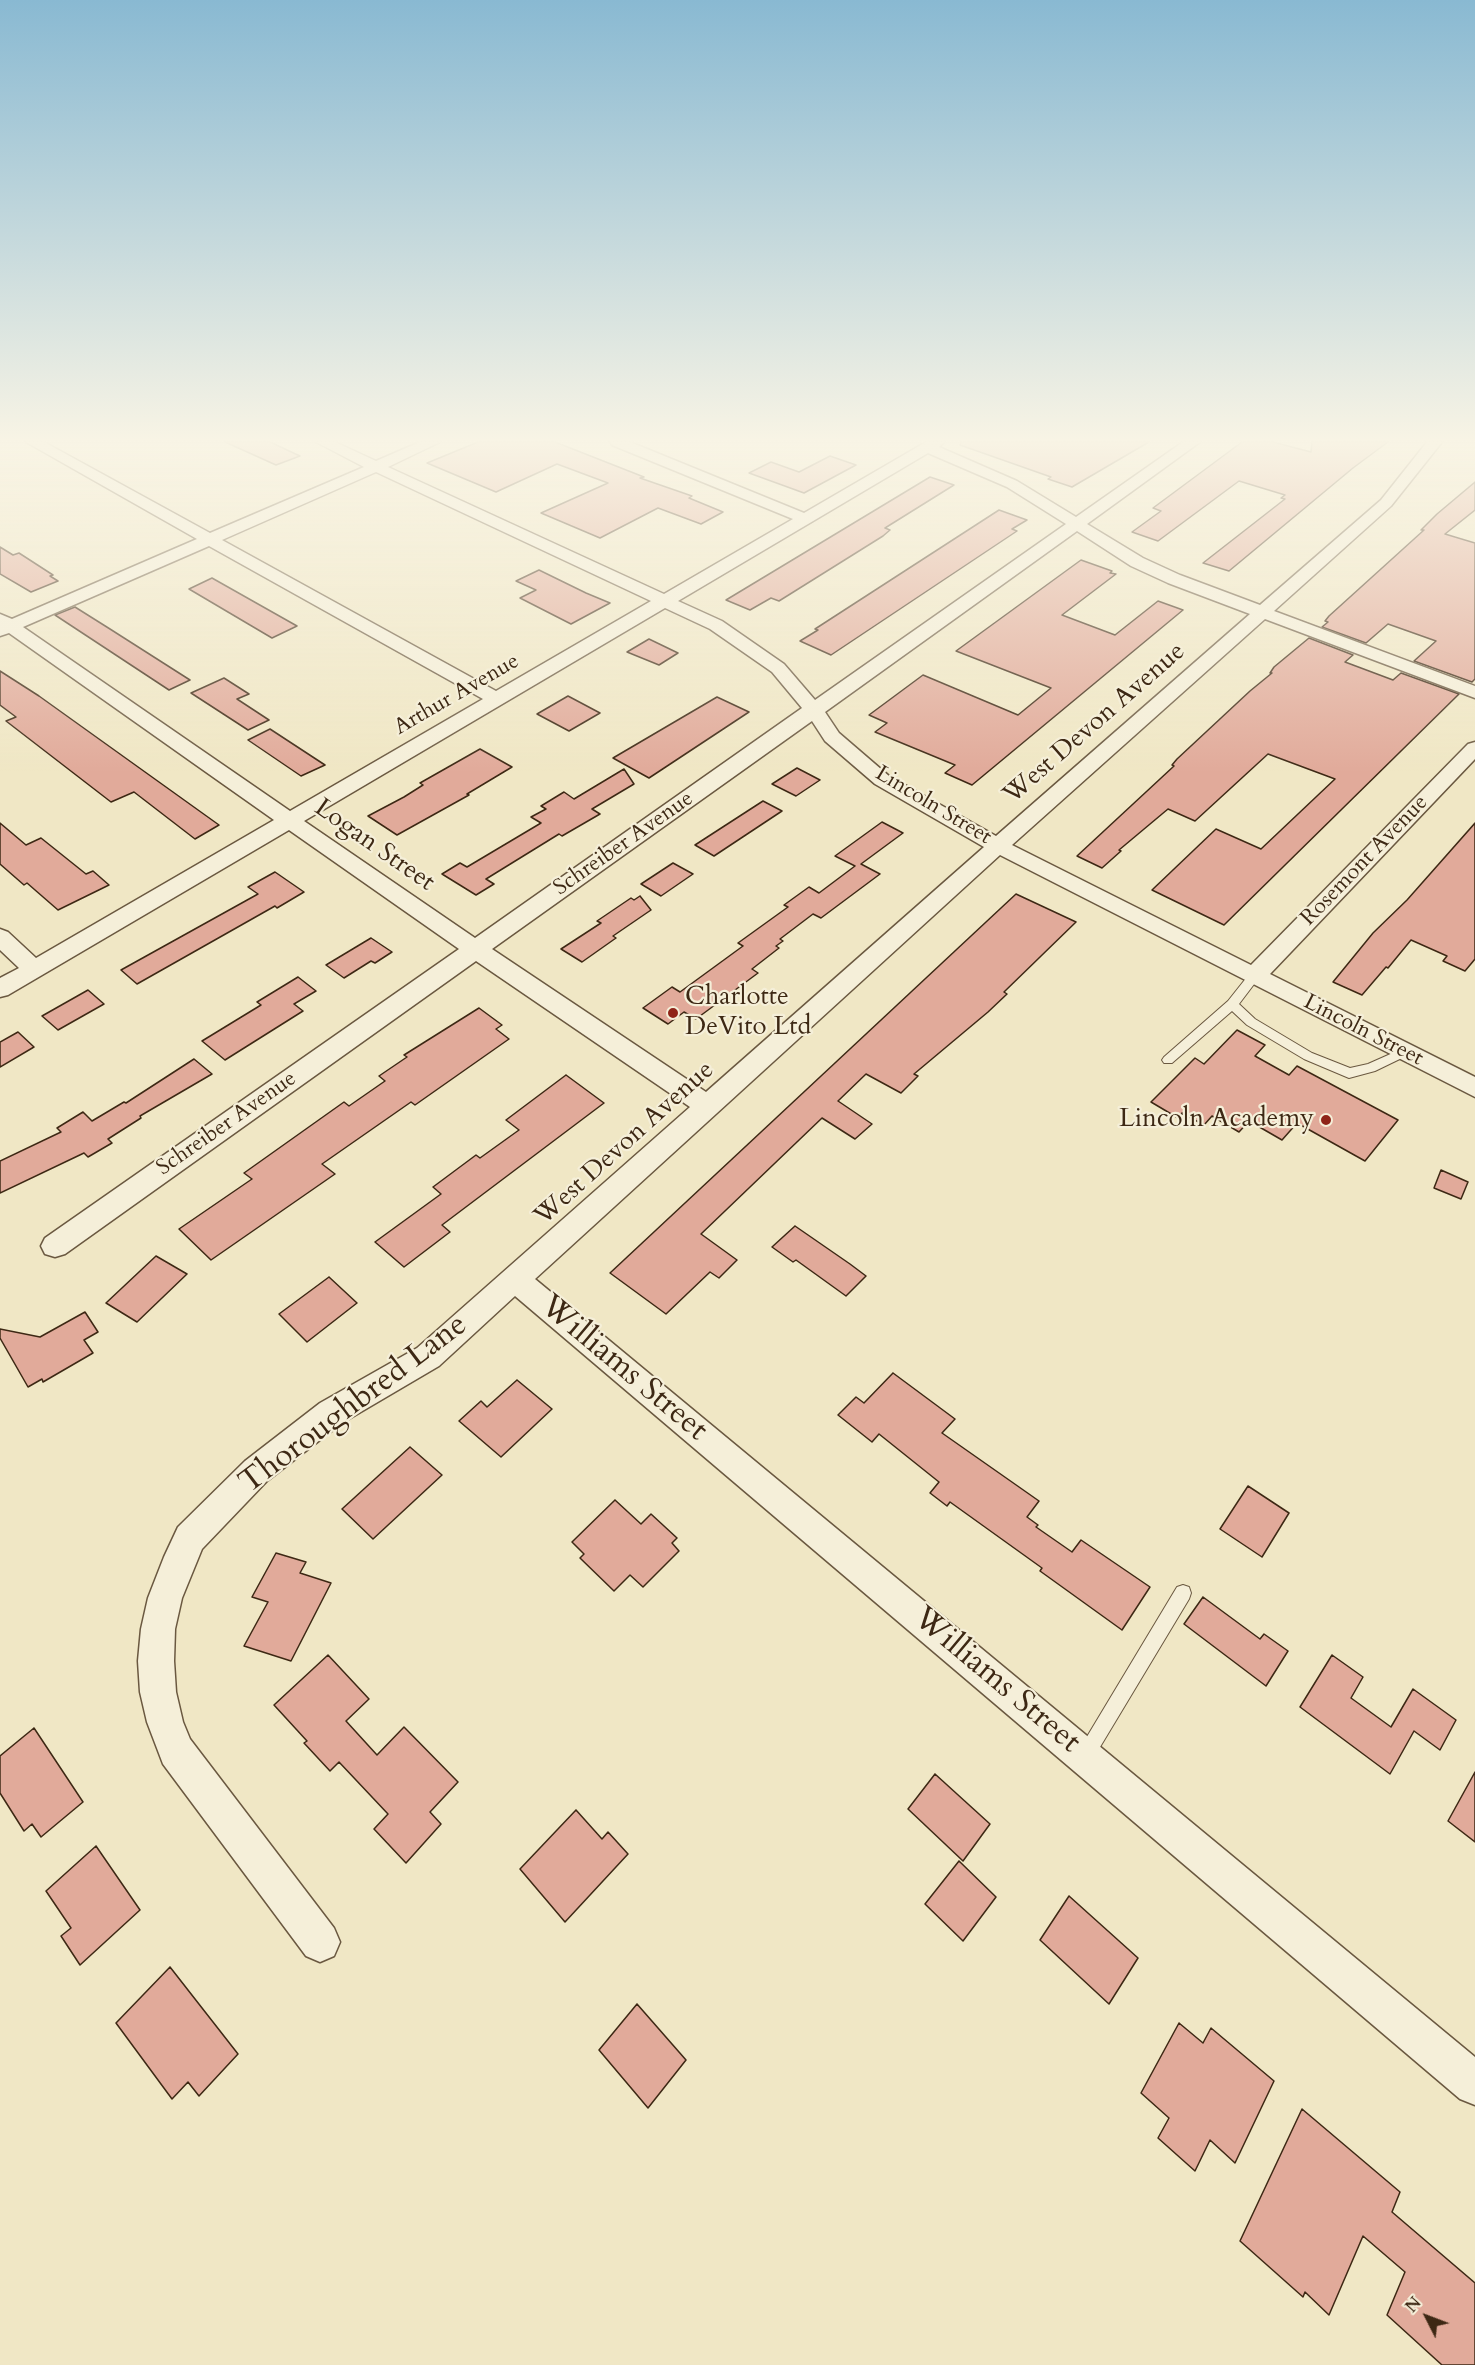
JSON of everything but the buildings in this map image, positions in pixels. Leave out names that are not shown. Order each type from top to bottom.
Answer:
[{"type":"street","points":[[4,625],[177,552]]},
{"type":"street","points":[[233,552],[497,699]]},
{"type":"street","name":"Lincoln Street","points":[[562,552],[666,600],[716,626],[778,668],[814,710],[832,737],[882,780],[998,846],[1475,1088]]},
{"type":"street","name":"Arthur Avenue","points":[[0,988],[748,552]]},
{"type":"street","name":"Schreiber Avenue","points":[[55,1246],[1035,552]]},
{"type":"street","points":[[1123,552],[1155,570],[1262,613],[1475,692]]},
{"type":"street","name":"West Devon Avenue","points":[[515,1279],[998,846],[1330,552]]},
{"type":"street","name":"Logan Street","points":[[4,625],[475,949],[708,1106]]},
{"type":"street","name":"Rosemont Avenue","points":[[1255,975],[1475,748]]},
{"type":"street","points":[[0,937],[34,969]]},
{"type":"street","name":"Williams Street","points":[[515,1279],[1475,2084]]},
{"type":"street","name":"Thoroughbred Lane","points":[[320,1942],[176,1750],[165,1722],[158,1692],[156,1660],[158,1629],[165,1598],[190,1538],[256,1471],[331,1413],[428,1357],[515,1279]]},
{"type":"lane","points":[[1168,1060],[1232,1004],[1255,975]]},
{"type":"lane","points":[[1232,1004],[1251,1022],[1308,1056],[1349,1073],[1371,1068],[1404,1052]]},
{"type":"lane","points":[[1084,1756],[1184,1593]]},
{"type":"place","name":"Charlotte DeVito Ltd","points":[[673,1013]]},
{"type":"place","name":"Lincoln Academy","points":[[1326,1120]]}]
